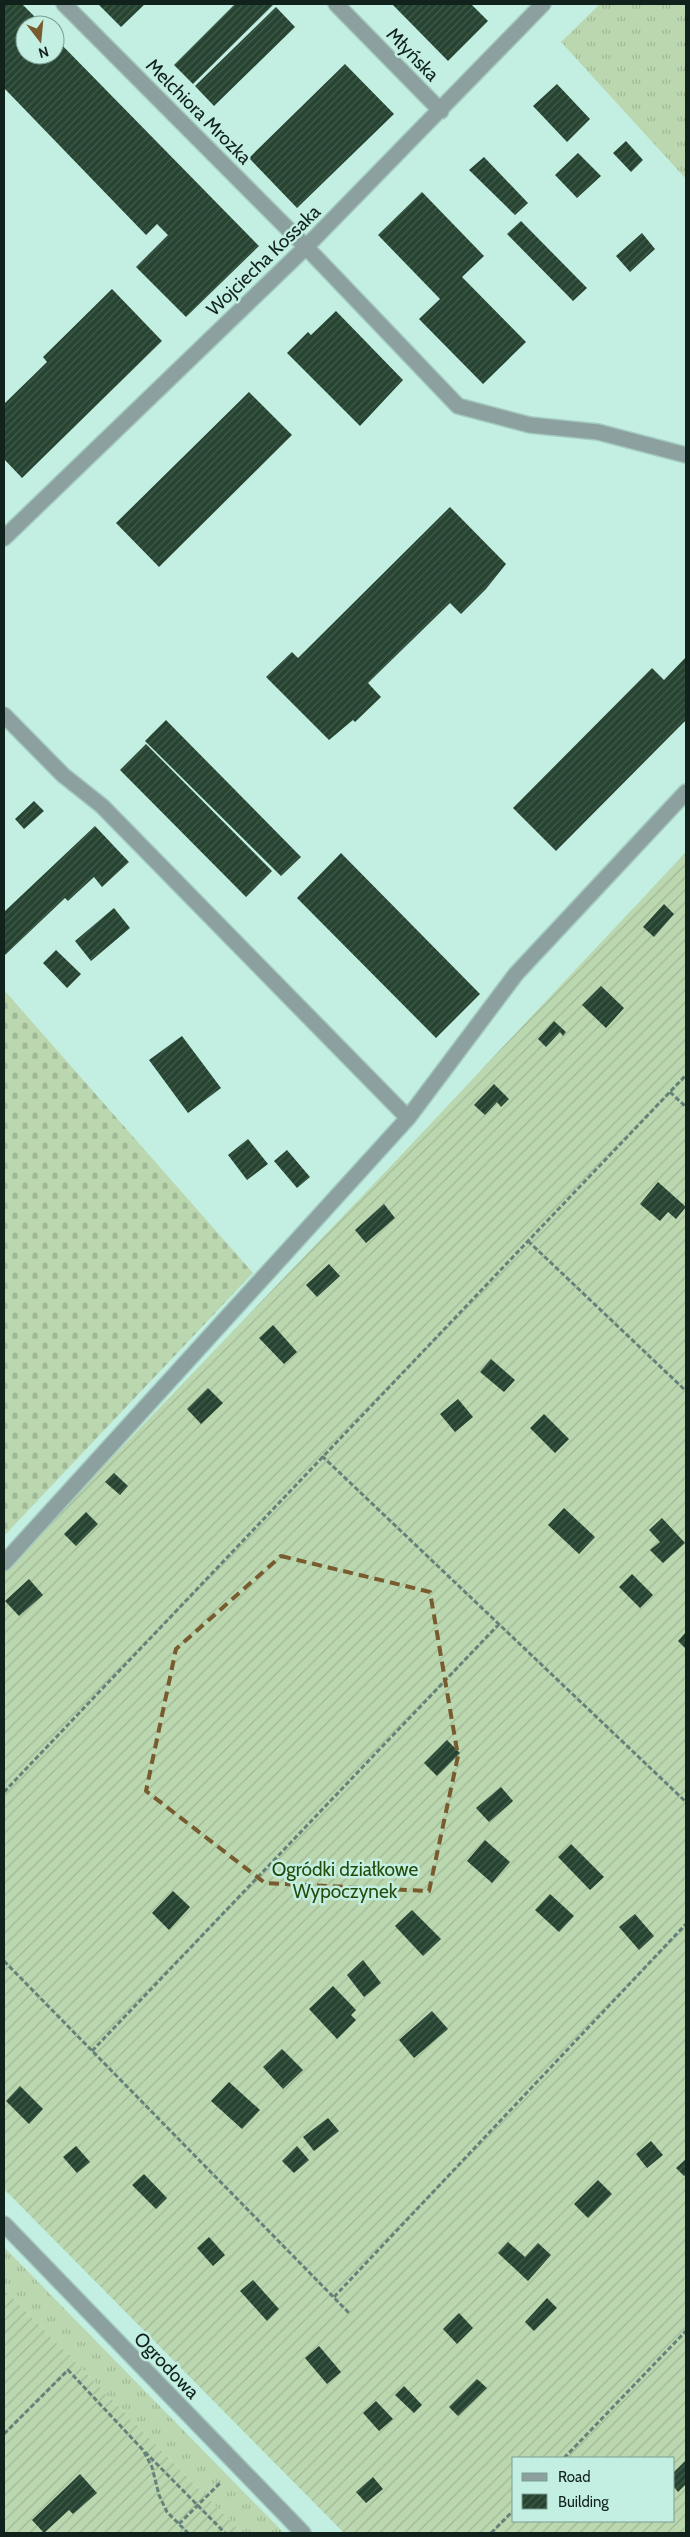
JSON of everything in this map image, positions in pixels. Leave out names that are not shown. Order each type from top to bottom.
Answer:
[{"type":"street","name":"Melchiora Mrozka","points":[[64,4],[306,247],[458,406],[530,425],[598,432],[686,455]]},
{"type":"street","name":"Młyńska","points":[[336,4],[440,111]]},
{"type":"street","name":"Wojciecha Kossaka","points":[[4,538],[306,247],[543,4]]},
{"type":"street","points":[[4,715],[63,776],[102,806],[408,1118]]},
{"type":"street","points":[[4,1563],[408,1118],[516,974],[686,792]]},
{"type":"street","name":"Ogrodowa","points":[[4,2224],[237,2468],[303,2533]]},
{"type":"path","points":[[4,1792],[686,1075]]},
{"type":"path","points":[[670,1092],[686,1107]]},
{"type":"path","points":[[528,1241],[686,1391]]},
{"type":"path","points":[[322,1456],[686,1802]]},
{"type":"path","points":[[92,2051],[499,1624]]},
{"type":"path","points":[[334,2297],[686,1924]]},
{"type":"path","points":[[4,1961],[350,2314]]},
{"type":"path","points":[[565,2457],[686,2331]]},
{"type":"path","points":[[4,2434],[68,2370],[225,2533]]},
{"type":"path","points":[[143,2450],[152,2467],[159,2495],[167,2512],[188,2533]]},
{"type":"path","points":[[179,2524],[237,2468]]},
{"type":"path","points":[[491,2533],[512,2512]]},
{"type":"highlighted area","points":[[281,1556],[430,1592],[458,1756],[429,1891],[265,1883],[146,1791],[176,1649]]},
{"type":"green space","points":[[600,4],[686,4],[686,179],[561,42]]},
{"type":"green space","name":"Ogródki działkowe Wypoczynek","points":[[686,852],[686,2533],[344,2533],[4,2189],[4,1570],[390,1167]]},
{"type":"green space","points":[[4,990],[253,1273],[4,1536]]},
{"type":"green space","points":[[4,2247],[284,2533],[242,2533],[4,2289]]},
{"type":"green space","points":[[4,2289],[242,2533],[4,2533]]},
{"type":"building","points":[[4,4],[22,4],[33,15],[15,15],[15,65],[65,65],[65,48],[259,246],[186,317],[136,267],[168,235],[157,224],[146,235],[4,88]]},
{"type":"building","points":[[98,4],[145,4],[121,27]]},
{"type":"building","points":[[235,4],[273,5],[193,84],[174,65]]},
{"type":"building","points":[[392,4],[471,4],[488,21],[448,61]]},
{"type":"building","points":[[276,7],[295,27],[214,106],[195,86]]},
{"type":"building","points":[[345,64],[394,114],[297,208],[249,158]]},
{"type":"building","points":[[557,84],[590,119],[567,142],[533,106]]},
{"type":"building","points":[[626,141],[643,160],[631,172],[613,153]]},
{"type":"building","points":[[578,153],[601,176],[577,198],[555,175]]},
{"type":"building","points":[[484,157],[528,203],[515,215],[469,170]]},
{"type":"building","points":[[422,192],[484,256],[462,277],[526,342],[483,384],[419,319],[440,299],[378,235]]},
{"type":"building","points":[[521,221],[587,288],[573,301],[507,234]]},
{"type":"building","points":[[642,233],[655,249],[630,272],[616,256]]},
{"type":"building","points":[[112,289],[162,341],[22,478],[4,459],[4,404],[47,362],[43,357]]},
{"type":"building","points":[[336,311],[403,380],[360,426],[287,353],[308,332],[311,335]]},
{"type":"building","points":[[249,392],[292,435],[159,567],[116,523]]},
{"type":"building","points":[[450,507],[506,564],[486,589],[461,614],[450,603],[368,683],[381,697],[355,722],[353,720],[329,740],[266,677],[292,652],[298,658]]},
{"type":"building","points":[[686,657],[686,720],[556,851],[513,808],[652,668],[664,680]]},
{"type":"building","points":[[166,720],[301,857],[281,876],[145,741]]},
{"type":"building","points":[[146,744],[272,871],[246,897],[120,770]]},
{"type":"building","points":[[34,801],[44,811],[24,829],[15,819]]},
{"type":"building","points":[[95,826],[129,862],[102,887],[94,877],[68,901],[65,898],[4,956],[4,912]]},
{"type":"building","points":[[341,853],[480,994],[436,1038],[297,898]]},
{"type":"building","points":[[664,904],[674,914],[654,937],[643,927]]},
{"type":"building","points":[[114,908],[130,928],[91,961],[75,941]]},
{"type":"building","points":[[56,950],[81,974],[67,988],[43,963]]},
{"type":"building","points":[[601,986],[624,1008],[606,1028],[582,1005]]},
{"type":"building","points":[[554,1021],[566,1032],[563,1036],[560,1032],[546,1047],[538,1039]]},
{"type":"building","points":[[182,1036],[221,1088],[188,1113],[149,1060]]},
{"type":"building","points":[[494,1084],[509,1099],[501,1107],[497,1102],[485,1115],[474,1105]]},
{"type":"building","points":[[248,1139],[268,1164],[247,1180],[228,1155]]},
{"type":"building","points":[[287,1150],[310,1177],[297,1188],[274,1161]]},
{"type":"building","points":[[658,1182],[686,1207],[676,1219],[668,1212],[660,1221],[640,1204]]},
{"type":"building","points":[[384,1204],[395,1218],[366,1243],[355,1230]]},
{"type":"building","points":[[329,1264],[340,1276],[317,1297],[306,1285]]},
{"type":"building","points":[[273,1325],[297,1352],[284,1364],[259,1338]]},
{"type":"building","points":[[491,1359],[515,1380],[504,1392],[480,1372]]},
{"type":"building","points":[[208,1388],[223,1403],[201,1424],[187,1409]]},
{"type":"building","points":[[458,1399],[473,1417],[455,1432],[440,1414]]},
{"type":"building","points":[[544,1414],[569,1439],[555,1453],[530,1428]]},
{"type":"building","points":[[114,1473],[128,1486],[120,1495],[105,1482]]},
{"type":"building","points":[[564,1508],[595,1537],[579,1554],[548,1525]]},
{"type":"building","points":[[86,1512],[98,1524],[76,1546],[64,1534]]},
{"type":"building","points":[[662,1518],[685,1543],[663,1563],[650,1550],[660,1542],[649,1530]]},
{"type":"building","points":[[632,1574],[653,1595],[640,1608],[619,1587]]},
{"type":"building","points":[[29,1579],[43,1595],[19,1616],[5,1601]]},
{"type":"building","points":[[686,1632],[686,1649],[678,1641]]},
{"type":"building","points":[[447,1740],[460,1753],[437,1776],[424,1763]]},
{"type":"building","points":[[501,1787],[513,1801],[489,1822],[476,1808]]},
{"type":"building","points":[[485,1840],[510,1862],[492,1883],[467,1861]]},
{"type":"building","points":[[571,1844],[604,1877],[590,1890],[558,1857]]},
{"type":"building","points":[[173,1891],[190,1907],[169,1930],[152,1913]]},
{"type":"building","points":[[550,1894],[574,1916],[559,1932],[535,1910]]},
{"type":"building","points":[[412,1910],[441,1939],[423,1956],[395,1926]]},
{"type":"building","points":[[635,1914],[654,1936],[639,1950],[619,1927]]},
{"type":"building","points":[[363,1960],[381,1983],[364,1997],[347,1975]]},
{"type":"building","points":[[333,1986],[356,2010],[351,2015],[356,2020],[337,2039],[309,2009]]},
{"type":"building","points":[[432,2011],[448,2029],[414,2058],[399,2040]]},
{"type":"building","points":[[282,2049],[303,2070],[283,2089],[263,2067]]},
{"type":"building","points":[[229,2082],[260,2110],[242,2129],[211,2101]]},
{"type":"building","points":[[20,2086],[43,2109],[29,2124],[6,2101]]},
{"type":"building","points":[[328,2118],[339,2131],[314,2151],[303,2137]]},
{"type":"building","points":[[651,2141],[663,2155],[647,2168],[636,2154]]},
{"type":"building","points":[[76,2146],[90,2162],[77,2173],[63,2157]]},
{"type":"building","points":[[297,2146],[309,2160],[294,2173],[282,2161]]},
{"type":"building","points":[[686,2159],[686,2174],[684,2176],[676,2168]]},
{"type":"building","points":[[144,2174],[167,2198],[156,2209],[132,2185]]},
{"type":"building","points":[[598,2180],[612,2194],[588,2218],[574,2204]]},
{"type":"building","points":[[209,2237],[225,2255],[213,2266],[197,2248]]},
{"type":"building","points":[[508,2242],[525,2257],[538,2243],[551,2255],[528,2281],[498,2253]]},
{"type":"building","points":[[253,2280],[279,2309],[267,2321],[240,2291]]},
{"type":"building","points":[[547,2298],[557,2308],[534,2331],[525,2322]]},
{"type":"building","points":[[459,2313],[473,2328],[457,2344],[443,2329]]},
{"type":"building","points":[[319,2346],[341,2372],[327,2384],[305,2358]]},
{"type":"building","points":[[477,2379],[487,2388],[458,2416],[449,2407]]},
{"type":"building","points":[[404,2386],[422,2405],[414,2413],[395,2395]]},
{"type":"building","points":[[376,2401],[393,2419],[379,2431],[363,2413]]},
{"type":"building","points":[[686,2460],[686,2484],[678,2492],[675,2488],[675,2471]]},
{"type":"building","points":[[80,2474],[97,2493],[73,2514],[69,2510],[44,2533],[32,2520]]},
{"type":"building","points":[[373,2477],[383,2489],[366,2503],[356,2492]]}]
